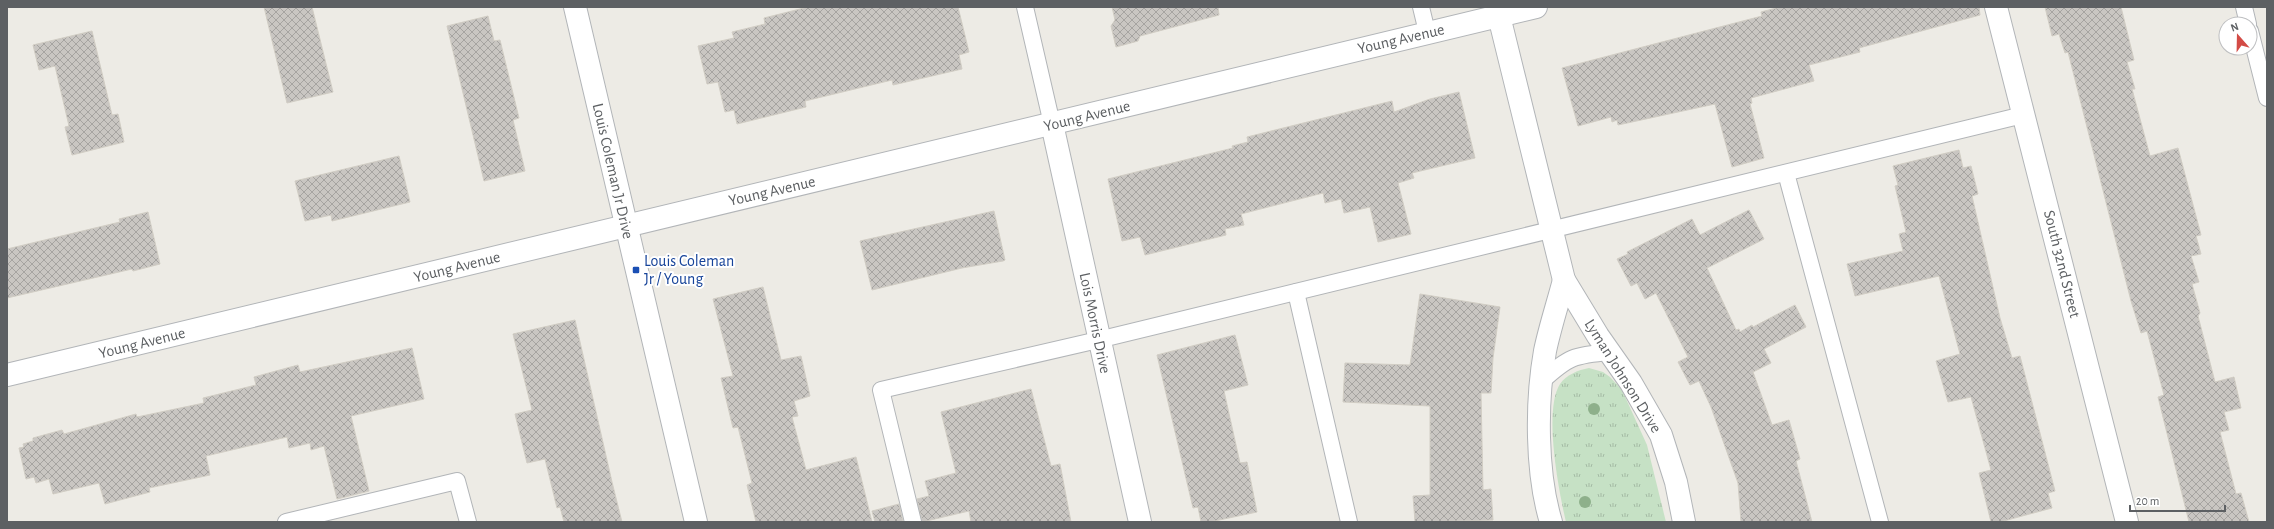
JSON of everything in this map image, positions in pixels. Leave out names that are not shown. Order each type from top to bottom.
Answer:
[{"type":"street","name":"Louis Coleman Jr Drive","points":[[575,7],[696,522]]},
{"type":"street","name":"Young Avenue","points":[[7,375],[1536,7]]},
{"type":"street","name":"South 32nd Street","points":[[1996,7],[2127,522]]},
{"type":"street","name":"Lyman Johnson Drive","points":[[1500,16],[1564,280],[1631,383],[1661,435],[1676,482],[1684,522]]},
{"type":"street","name":"Lois Morris Drive","points":[[1052,124],[1098,340],[1140,522]]},
{"type":"street","name":"Lyman Johnson Drive","points":[[1551,522],[1539,453],[1542,381],[1545,352],[1564,280]]},
{"type":"lane","points":[[1025,7],[1052,124]]},
{"type":"lane","points":[[1421,7],[1427,32]]},
{"type":"lane","points":[[2256,56],[2267,98]]},
{"type":"lane","points":[[913,522],[881,390],[1098,340],[2024,115]]},
{"type":"lane","points":[[1786,173],[1880,522]]},
{"type":"lane","points":[[1296,292],[1349,522]]},
{"type":"lane","points":[[1542,381],[1561,364],[1581,355],[1610,352]]},
{"type":"lane","points":[[286,522],[457,481],[468,522]]},
{"type":"green space","points":[[1589,368],[1603,372],[1622,390],[1647,445],[1666,522],[1566,522],[1554,452],[1553,412],[1555,396],[1560,384],[1566,378],[1581,370]]},
{"type":"building","points":[[264,7],[312,7],[333,92],[287,103]]},
{"type":"building","points":[[808,7],[958,7],[969,52],[959,55],[962,69],[893,85],[892,80],[805,101],[806,107],[737,124],[734,110],[725,112],[718,82],[707,84],[698,46],[734,38],[732,32],[765,24],[764,18]]},
{"type":"building","points":[[1112,7],[1218,7],[1219,15],[1140,36],[1138,41],[1116,47],[1111,26],[1115,20]]},
{"type":"building","points":[[1780,7],[1979,7],[1980,15],[1859,48],[1860,52],[1809,65],[1814,81],[1751,98],[1752,103],[1750,104],[1764,158],[1732,167],[1715,104],[1618,125],[1617,120],[1612,122],[1611,117],[1578,126],[1562,68],[1762,16],[1761,12]]},
{"type":"building","points":[[2045,7],[2121,7],[2134,60],[2127,62],[2135,89],[2132,89],[2150,156],[2178,148],[2201,235],[2196,236],[2201,254],[2191,256],[2199,282],[2192,284],[2200,313],[2198,316],[2215,382],[2234,377],[2241,408],[2224,412],[2229,430],[2220,432],[2236,494],[2241,493],[2249,522],[2189,522],[2158,397],[2164,395],[2147,331],[2141,333],[2131,301],[2068,52],[2065,53],[2059,34],[2052,36]]},
{"type":"building","points":[[488,16],[494,41],[500,40],[519,118],[513,120],[525,171],[484,181],[447,26]]},
{"type":"building","points":[[92,31],[112,115],[118,114],[124,142],[72,155],[65,127],[69,126],[55,66],[39,70],[33,45]]},
{"type":"building","points":[[1459,92],[1475,158],[1412,173],[1414,178],[1398,183],[1411,234],[1378,242],[1370,207],[1344,213],[1341,199],[1325,203],[1323,193],[1241,214],[1244,225],[1225,229],[1226,235],[1145,255],[1140,237],[1122,241],[1108,179],[1233,148],[1232,146],[1248,142],[1247,137],[1392,101],[1394,112],[1430,99]]},
{"type":"building","points":[[1959,150],[1963,168],[1971,166],[1978,194],[1972,196],[2000,318],[2012,358],[2020,356],[2055,491],[2048,493],[2052,508],[2000,522],[1991,522],[1979,473],[1991,470],[1971,397],[1948,402],[1936,361],[1960,354],[1939,276],[1855,296],[1847,264],[1903,251],[1899,234],[1906,232],[1895,186],[1898,185],[1893,166]]},
{"type":"building","points":[[399,156],[410,202],[332,221],[331,215],[305,221],[295,181]]},
{"type":"building","points":[[1749,210],[1764,239],[1707,268],[1736,330],[1739,329],[1740,332],[1752,325],[1753,327],[1795,305],[1806,327],[1764,349],[1771,363],[1753,372],[1772,425],[1789,420],[1800,459],[1796,461],[1812,522],[1741,522],[1738,483],[1711,407],[1699,381],[1690,385],[1678,362],[1688,357],[1656,293],[1645,299],[1637,283],[1631,286],[1617,259],[1628,254],[1627,252],[1692,219],[1700,235]]},
{"type":"building","points":[[994,211],[1005,260],[962,268],[872,290],[860,241]]},
{"type":"building","points":[[148,212],[160,264],[7,298],[7,249],[120,222],[119,219]]},
{"type":"building","points":[[763,287],[781,360],[801,356],[810,396],[794,401],[798,416],[792,417],[806,470],[856,457],[872,522],[756,522],[747,485],[752,483],[738,427],[733,428],[721,378],[733,376],[713,299]]},
{"type":"building","points":[[1420,294],[1500,307],[1493,358],[1491,393],[1481,393],[1483,490],[1491,489],[1493,520],[1415,522],[1413,496],[1430,495],[1430,406],[1343,402],[1345,363],[1410,365]]},
{"type":"building","points":[[575,320],[622,522],[564,522],[560,507],[557,508],[545,459],[527,463],[515,414],[532,410],[513,334]]},
{"type":"building","points":[[1235,335],[1248,385],[1224,391],[1240,463],[1247,462],[1257,512],[1210,522],[1201,522],[1198,507],[1193,508],[1157,355]]},
{"type":"building","points":[[412,348],[424,399],[351,416],[369,491],[337,499],[324,446],[311,450],[310,443],[289,448],[287,437],[206,456],[210,475],[149,488],[150,492],[105,504],[99,483],[53,494],[49,479],[36,483],[34,477],[26,479],[19,448],[24,447],[23,444],[33,441],[33,438],[62,430],[64,434],[136,414],[137,417],[204,403],[203,398],[256,385],[254,377],[298,365],[300,372]]},
{"type":"building","points":[[1031,389],[1051,466],[1060,464],[1071,522],[971,522],[969,511],[922,522],[917,499],[929,496],[925,481],[956,473],[941,412]]},
{"type":"building","points":[[899,504],[903,522],[875,522],[872,511]]},
{"type":"place","name":"Louis Coleman Jr / Young","points":[[636,270]]}]
